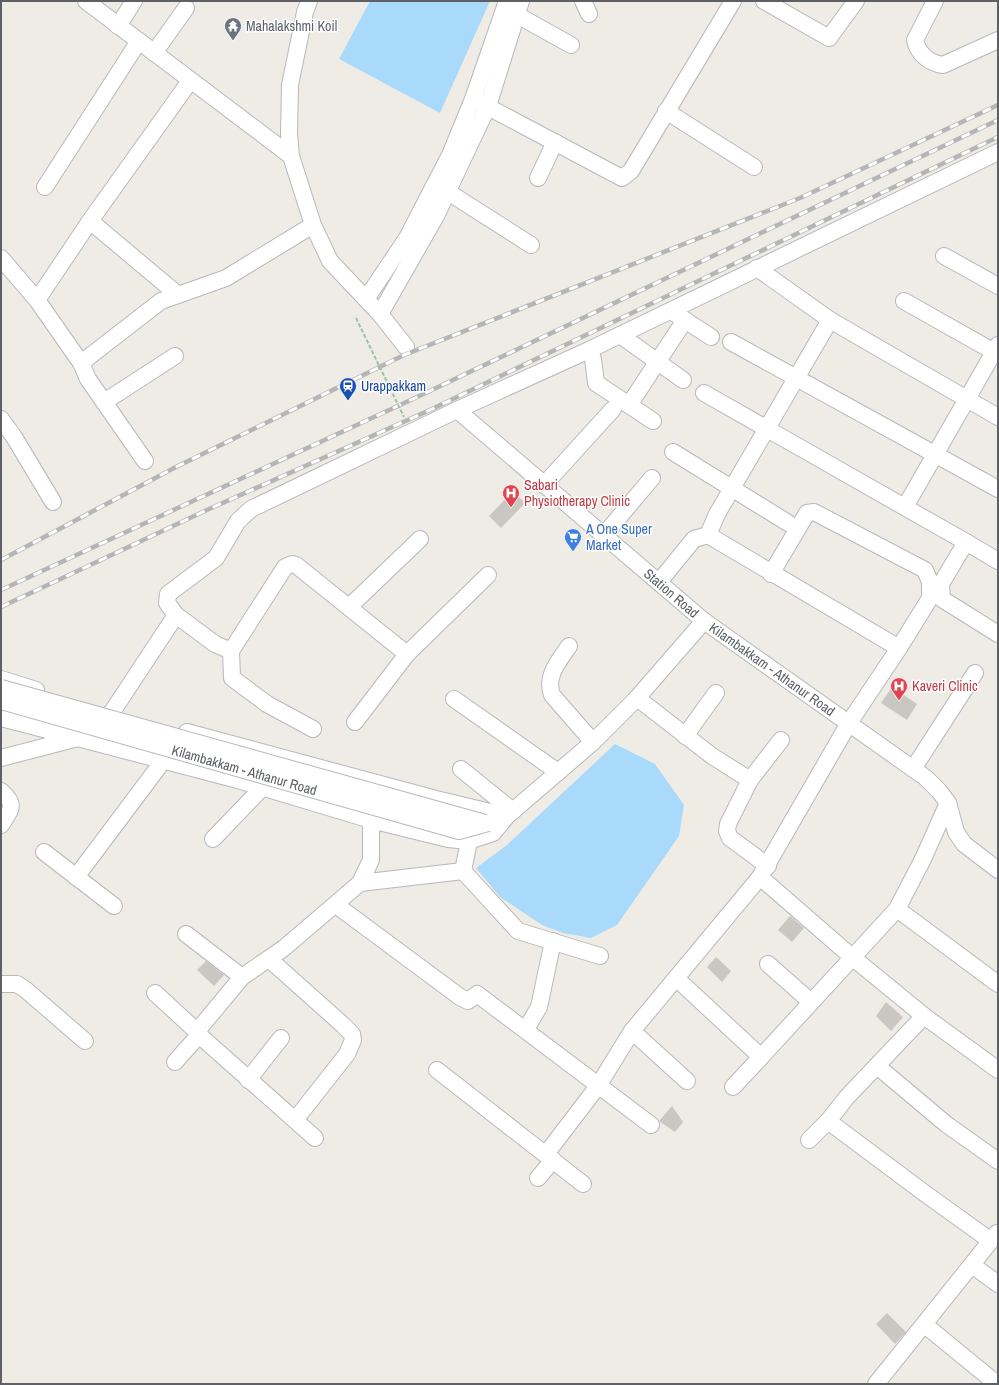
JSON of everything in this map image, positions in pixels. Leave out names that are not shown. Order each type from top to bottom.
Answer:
[{"type":"street","points":[[86,1],[291,156]]},
{"type":"street","points":[[118,26],[134,1]]},
{"type":"street","points":[[309,1],[305,12],[290,85],[289,134],[291,156],[313,226],[330,262],[380,314],[406,347]]},
{"type":"street","points":[[366,299],[407,238],[450,155],[480,103],[507,1]]},
{"type":"street","points":[[480,103],[622,178],[631,171],[733,1]]},
{"type":"street","points":[[764,1],[829,38],[856,1]]},
{"type":"street","points":[[935,1],[914,40],[916,48],[929,60],[943,64],[998,40]]},
{"type":"street","points":[[154,53],[186,8]]},
{"type":"street","points":[[380,314],[410,264],[448,192],[480,103],[519,8],[570,45]]},
{"type":"street","points":[[45,187],[139,41]]},
{"type":"street","points":[[37,300],[90,221],[190,81]]},
{"type":"street","points":[[666,111],[754,167]]},
{"type":"street","points":[[538,178],[555,142]]},
{"type":"street","points":[[231,651],[215,644],[176,615],[167,603],[168,594],[216,558],[238,522],[251,509],[457,410],[589,350],[998,152]]},
{"type":"street","points":[[448,192],[531,245]]},
{"type":"street","points":[[90,221],[177,294]]},
{"type":"street","points":[[80,363],[161,301],[177,294],[226,278],[313,226]]},
{"type":"street","points":[[944,256],[998,286]]},
{"type":"street","points":[[1,258],[37,300],[80,363],[88,379],[145,461]]},
{"type":"street","points":[[757,268],[830,320],[998,417]]},
{"type":"street","points":[[904,301],[997,350],[905,507]]},
{"type":"street","points":[[671,310],[711,337]]},
{"type":"street","points":[[629,405],[685,320]]},
{"type":"street","points":[[659,582],[694,539],[708,535],[732,488],[830,320]]},
{"type":"street","points":[[620,335],[683,380]]},
{"type":"street","points":[[730,342],[998,489]]},
{"type":"street","points":[[589,350],[593,359],[596,383],[653,421]]},
{"type":"street","points":[[104,402],[176,356]]},
{"type":"street","points":[[704,393],[767,427],[998,561]]},
{"type":"street","points":[[544,485],[613,409]]},
{"type":"street","name":"Station Road","points":[[457,410],[704,621]]},
{"type":"street","points":[[1,419],[14,436],[53,502]]},
{"type":"street","points":[[673,452],[788,523]]},
{"type":"street","points":[[604,536],[652,478]]},
{"type":"street","points":[[538,1178],[549,1157],[598,1086],[632,1031],[764,872],[849,723],[930,598],[930,582],[924,570],[908,560],[814,512],[807,513],[771,574]]},
{"type":"street","points":[[708,535],[771,574],[899,648]]},
{"type":"street","points":[[349,607],[420,539]]},
{"type":"street","points":[[966,542],[941,584],[942,599],[998,634]]},
{"type":"street","points":[[313,729],[267,704],[232,678],[231,651],[285,567],[289,564],[296,565],[407,654]]},
{"type":"street","points":[[355,722],[407,654],[488,575]]},
{"type":"street","points":[[1,758],[78,738],[112,712],[176,615]]},
{"type":"street","name":"Kilambakkam - Athanur Road","points":[[1,701],[459,831],[488,823],[510,813],[558,772],[593,742],[637,698],[704,621],[913,769],[939,790],[948,803],[956,832],[964,844],[998,870]]},
{"type":"street","points":[[569,646],[556,665],[550,678],[549,686],[552,695],[593,742]]},
{"type":"street","points":[[913,769],[975,673]]},
{"type":"street","points":[[1,679],[112,712],[436,800],[510,813]]},
{"type":"street","name":"Kilambakkam - Athanur Road","points":[[1,688],[297,772],[488,823]]},
{"type":"street","points":[[685,736],[716,693]]},
{"type":"street","points":[[637,698],[712,756],[750,780]]},
{"type":"street","points":[[454,699],[558,772]]},
{"type":"street","points":[[1,718],[238,780],[261,789],[372,820],[448,839],[469,841],[493,833],[510,813]]},
{"type":"street","points":[[781,740],[750,780],[728,824],[727,831],[730,838],[852,957],[924,1016],[998,1070]]},
{"type":"street","points":[[76,877],[162,761]]},
{"type":"street","points":[[461,769],[510,813]]},
{"type":"street","points":[[212,839],[261,789]]},
{"type":"street","points":[[1,791],[10,801],[11,810],[1,825]]},
{"type":"street","points":[[733,1087],[897,909],[923,859],[948,803]]},
{"type":"street","points":[[175,1062],[242,977],[269,959],[336,905],[360,882],[371,860],[372,820]]},
{"type":"street","points":[[463,871],[469,841]]},
{"type":"street","points":[[44,852],[114,906]]},
{"type":"street","points":[[360,882],[463,871]]},
{"type":"street","points":[[463,871],[518,930],[600,956]]},
{"type":"street","points":[[336,905],[460,997],[468,1001],[477,994],[526,1029],[598,1086],[651,1125]]},
{"type":"street","points":[[897,909],[998,984]]},
{"type":"street","points":[[186,934],[242,977]]},
{"type":"street","points":[[526,1029],[539,1007],[553,941]]},
{"type":"street","points":[[269,959],[343,1025],[352,1034],[353,1040],[347,1054],[295,1120]]},
{"type":"street","points":[[768,964],[811,1002]]},
{"type":"street","points":[[676,978],[761,1057]]},
{"type":"street","points":[[1,984],[17,984],[26,990],[85,1041]]},
{"type":"street","points":[[155,993],[199,1032],[248,1080],[315,1138]]},
{"type":"street","points":[[809,1140],[828,1121],[847,1097],[924,1016]]},
{"type":"street","points":[[632,1031],[687,1081]]},
{"type":"street","points":[[248,1080],[281,1038]]},
{"type":"street","points":[[877,1066],[946,1124],[998,1161]]},
{"type":"street","points":[[437,1070],[584,1184]]},
{"type":"street","points":[[828,1121],[895,1172],[995,1236],[925,1325],[876,1384]]},
{"type":"street","points":[[972,1265],[998,1284]]},
{"type":"street","points":[[925,1325],[998,1384]]},
{"type":"path","points":[[356,318],[404,417]]},
{"type":"water","points":[[370,1],[490,1],[440,113],[339,59]]},
{"type":"water","points":[[615,744],[655,764],[684,805],[679,836],[617,925],[591,938],[563,933],[542,925],[500,897],[476,868],[507,845]]},
{"type":"building","points":[[513,491],[525,503],[501,528],[489,516]]},
{"type":"building","points":[[892,687],[917,704],[907,720],[881,703]]},
{"type":"building","points":[[790,916],[804,928],[792,942],[778,930]]},
{"type":"building","points":[[716,957],[731,971],[722,982],[707,967]]},
{"type":"building","points":[[206,961],[224,975],[214,986],[197,970]]},
{"type":"building","points":[[886,1002],[903,1017],[891,1031],[876,1016]]},
{"type":"building","points":[[672,1106],[683,1122],[675,1132],[659,1121]]},
{"type":"building","points":[[887,1313],[906,1332],[895,1344],[876,1324]]},
{"type":"railway","points":[[1,560],[176,467],[404,355],[800,198],[998,105]]},
{"type":"railway","points":[[1,590],[415,398],[998,120]]},
{"type":"railway","points":[[1,607],[207,510],[430,410],[998,137]]},
{"type":"place","name":"Mahalakshmi Koil","points":[[233,41]]},
{"type":"place","name":"Urappakkam","points":[[348,401]]},
{"type":"place","name":"Sabari Physiotherapy Clinic","points":[[511,508]]},
{"type":"place","name":"A One Super Market","points":[[573,552]]},
{"type":"place","name":"Kaveri Clinic","points":[[899,701]]}]
